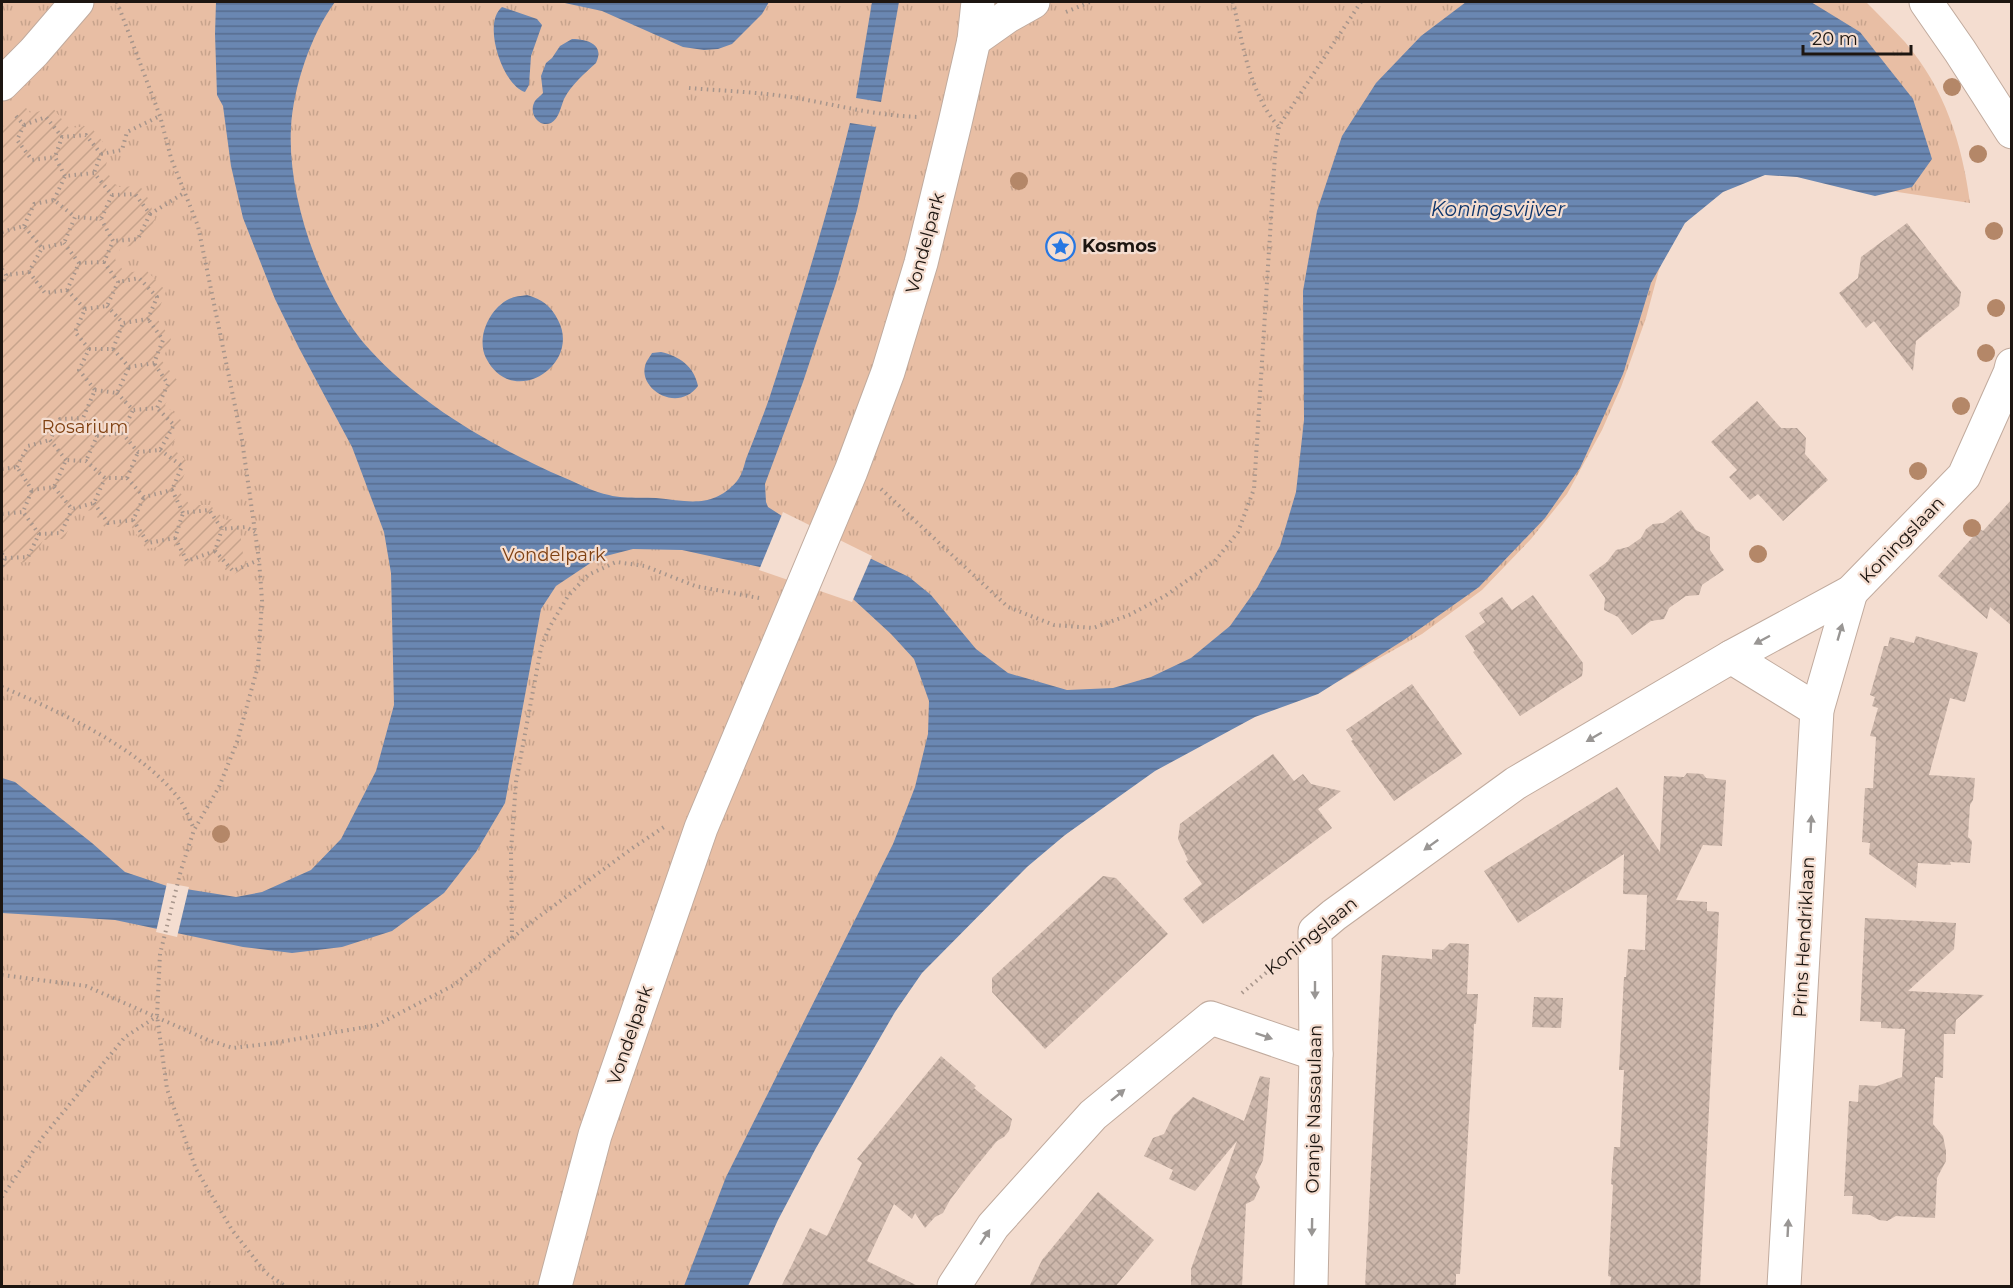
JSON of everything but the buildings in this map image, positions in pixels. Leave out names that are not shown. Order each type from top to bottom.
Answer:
[{"type":"street","points":[[7,98],[34,52],[77,2]]},
{"type":"street","name":"Vondelpark","points":[[555,1287],[596,1135],[781,599],[827,526],[851,471],[888,372],[921,263],[974,40],[978,2]]},
{"type":"street","points":[[974,40],[1033,2]]},
{"type":"street","points":[[1926,2],[2012,132]]},
{"type":"street","name":"Koningslaan","points":[[1315,931],[1516,783],[1731,657],[1851,592],[1964,476],[2012,365]]},
{"type":"street","name":"Prins Hendriklaan","points":[[1784,1287],[1817,710],[1851,592]]},
{"type":"street","points":[[1731,657],[1817,710]]},
{"type":"street","name":"Oranje Nassaulaan","points":[[1311,1287],[1316,1054],[1315,931]]},
{"type":"street","points":[[954,1287],[993,1226],[1093,1115],[1212,1018],[1316,1054]]},
{"type":"path","points":[[117,2],[160,116],[171,158],[198,226],[242,440],[256,532],[262,600],[258,666],[237,742],[219,787],[194,830],[181,870],[160,954],[157,1016],[166,1089],[196,1169],[232,1230],[266,1273],[285,1287]]},
{"type":"path","points":[[1233,2],[1249,70],[1268,114],[1279,126]]},
{"type":"path","points":[[851,471],[875,483],[1008,608],[1054,625],[1093,628],[1129,615],[1165,596],[1215,561],[1238,532],[1254,489],[1275,155],[1279,126],[1361,2]]},
{"type":"path","points":[[689,88],[794,98],[876,114],[926,117]]},
{"type":"path","points":[[7,98],[24,125]]},
{"type":"path","points":[[101,154],[122,150],[127,132],[160,116]]},
{"type":"path","points":[[55,157],[32,160],[17,140],[24,125],[46,117],[62,137]]},
{"type":"path","points":[[62,137],[86,135],[101,154]]},
{"type":"path","points":[[62,137],[55,157],[65,176]]},
{"type":"path","points":[[94,173],[101,154]]},
{"type":"path","points":[[65,176],[94,173]]},
{"type":"path","points":[[94,173],[112,195]]},
{"type":"path","points":[[54,200],[65,176]]},
{"type":"path","points":[[113,240],[138,239],[150,214],[184,193]]},
{"type":"path","points":[[112,195],[135,194],[150,214]]},
{"type":"path","points":[[101,219],[112,195]]},
{"type":"path","points":[[54,200],[75,217],[101,219]]},
{"type":"path","points":[[24,226],[34,204],[54,200]]},
{"type":"path","points":[[64,243],[75,217]]},
{"type":"path","points":[[101,219],[113,240]]},
{"type":"path","points":[[2,232],[24,226]]},
{"type":"path","points":[[24,226],[42,248]]},
{"type":"path","points":[[104,262],[113,240]]},
{"type":"path","points":[[29,272],[42,248],[64,243]]},
{"type":"path","points":[[64,243],[79,263]]},
{"type":"path","points":[[79,263],[104,262]]},
{"type":"path","points":[[104,262],[118,282]]},
{"type":"path","points":[[67,290],[79,263]]},
{"type":"path","points":[[2,270],[6,275]]},
{"type":"path","points":[[6,275],[29,272]]},
{"type":"path","points":[[29,272],[45,293],[67,290]]},
{"type":"path","points":[[2,285],[6,275]]},
{"type":"path","points":[[118,282],[139,278],[156,297],[148,319]]},
{"type":"path","points":[[107,306],[118,282]]},
{"type":"path","points":[[67,290],[86,309]]},
{"type":"path","points":[[86,309],[107,306]]},
{"type":"path","points":[[107,306],[123,323]]},
{"type":"path","points":[[86,309],[75,332],[89,349]]},
{"type":"path","points":[[123,323],[148,319]]},
{"type":"path","points":[[148,319],[163,340],[154,363]]},
{"type":"path","points":[[112,349],[123,323]]},
{"type":"path","points":[[89,349],[112,349],[129,367]]},
{"type":"path","points":[[89,349],[79,370],[95,390],[117,393],[133,410]]},
{"type":"path","points":[[129,367],[154,363]]},
{"type":"path","points":[[154,363],[168,384],[157,408]]},
{"type":"path","points":[[117,393],[129,367]]},
{"type":"path","points":[[83,418],[95,390]]},
{"type":"path","points":[[133,410],[157,408],[174,425],[160,450]]},
{"type":"path","points":[[122,433],[133,410]]},
{"type":"path","points":[[83,418],[97,436]]},
{"type":"path","points":[[17,467],[28,446],[50,440],[60,419],[83,418]]},
{"type":"path","points":[[97,436],[122,433]]},
{"type":"path","points":[[122,433],[138,452]]},
{"type":"path","points":[[86,460],[97,436]]},
{"type":"path","points":[[50,440],[66,460]]},
{"type":"path","points":[[138,452],[160,450],[182,466],[172,490],[183,513],[175,538],[187,561],[215,551]]},
{"type":"path","points":[[128,478],[138,452]]},
{"type":"path","points":[[66,460],[86,460],[105,478],[128,478],[144,497]]},
{"type":"path","points":[[54,487],[66,460]]},
{"type":"path","points":[[2,469],[17,467]]},
{"type":"path","points":[[17,467],[32,490]]},
{"type":"path","points":[[94,503],[105,478]]},
{"type":"path","points":[[32,490],[54,487]]},
{"type":"path","points":[[54,487],[72,509]]},
{"type":"path","points":[[23,512],[32,490]]},
{"type":"path","points":[[144,497],[172,490]]},
{"type":"path","points":[[133,520],[144,497]]},
{"type":"path","points":[[72,509],[94,503]]},
{"type":"path","points":[[94,503],[108,524],[133,520]]},
{"type":"path","points":[[39,534],[61,533],[72,509]]},
{"type":"path","points":[[183,513],[208,510],[222,529]]},
{"type":"path","points":[[2,514],[23,512]]},
{"type":"path","points":[[23,512],[39,534]]},
{"type":"path","points":[[133,520],[148,543],[175,538]]},
{"type":"path","points":[[222,529],[246,527],[256,532]]},
{"type":"path","points":[[215,551],[222,529]]},
{"type":"path","points":[[5,558],[28,557],[39,534]]},
{"type":"path","points":[[215,551],[233,571],[259,560]]},
{"type":"path","points":[[2,554],[5,558]]},
{"type":"path","points":[[2,567],[5,558]]},
{"type":"path","points":[[512,938],[512,851],[516,782],[541,648],[549,628],[568,596],[588,575],[616,562],[645,566],[695,586],[781,599]]},
{"type":"path","points":[[2,687],[76,722],[129,753],[160,778],[181,802],[194,830]]},
{"type":"path","points":[[2,975],[86,986],[208,1040],[234,1048],[376,1025],[454,986],[512,938],[634,847],[672,822],[701,828]]},
{"type":"path","name":"Koningslaan","points":[[1212,1018],[1315,931]]},
{"type":"path","points":[[2,1197],[42,1138],[125,1037],[157,1016]]},
{"type":"green space","name":"Vondelpark","points":[[2,2],[1866,2],[1905,42],[1919,60],[1941,98],[1950,118],[1962,159],[1970,203],[1766,172],[1721,190],[1678,227],[1664,251],[1646,318],[1621,387],[1602,430],[1567,494],[1531,539],[1482,590],[1422,634],[1339,681],[1257,714],[1153,768],[1027,864],[930,961],[898,1001],[813,1146],[746,1286],[2,1286]]},
{"type":"green space","name":"Rosarium","points":[[22,103],[31,114],[52,107],[69,128],[90,126],[105,145],[107,162],[105,169],[117,187],[140,186],[149,200],[155,219],[143,245],[121,247],[115,259],[125,273],[146,270],[166,291],[156,317],[171,339],[162,361],[177,380],[165,405],[183,422],[171,447],[189,463],[178,490],[190,505],[210,505],[225,520],[238,518],[245,568],[231,576],[214,557],[185,567],[173,544],[146,549],[131,526],[105,528],[92,510],[76,513],[64,539],[43,540],[32,562],[9,563],[2,581],[2,128]]},
{"type":"water","name":"Koningsvijver","points":[[216,2],[335,2],[318,30],[299,79],[292,112],[291,156],[295,185],[311,246],[337,303],[370,350],[412,389],[461,424],[513,454],[581,485],[614,496],[700,501],[719,496],[739,479],[769,399],[791,330],[850,123],[876,127],[857,210],[836,283],[803,382],[765,484],[766,502],[768,507],[782,516],[909,577],[931,595],[976,649],[1008,673],[1067,690],[1113,688],[1151,677],[1191,658],[1230,626],[1257,588],[1280,546],[1296,492],[1304,420],[1303,291],[1317,211],[1342,136],[1376,83],[1421,36],[1466,2],[1811,2],[1860,32],[1913,99],[1932,159],[1912,187],[1875,196],[1797,177],[1765,175],[1723,192],[1685,223],[1651,283],[1623,374],[1580,468],[1545,518],[1479,587],[1404,640],[1318,694],[1255,717],[1155,771],[1065,835],[1027,867],[922,973],[895,1012],[816,1148],[778,1220],[748,1286],[684,1286],[726,1177],[893,844],[915,787],[928,734],[929,701],[914,659],[853,599],[760,567],[682,550],[633,549],[598,558],[556,586],[541,609],[505,803],[476,852],[444,893],[392,931],[342,947],[292,953],[243,947],[115,920],[2,913],[2,778],[15,782],[125,872],[167,886],[236,897],[262,892],[311,870],[341,839],[376,771],[394,705],[391,573],[384,532],[352,447],[275,299],[243,218],[231,166],[223,106],[217,95]]},
{"type":"water","points":[[560,2],[769,2],[762,14],[732,44],[718,49],[704,50],[683,47],[602,11]]},
{"type":"water","points":[[872,2],[899,2],[881,102],[856,98]]},
{"type":"water","points":[[502,7],[537,19],[542,25],[531,56],[529,85],[525,92],[517,88],[510,79],[498,54],[494,27],[496,15]]},
{"type":"water","points":[[572,39],[584,40],[597,47],[596,63],[567,94],[556,119],[551,123],[543,124],[536,119],[533,111],[535,101],[543,93],[541,76],[546,63],[560,46]]},
{"type":"water","points":[[527,295],[546,304],[558,320],[563,337],[561,352],[553,366],[541,375],[527,381],[512,380],[498,373],[486,358],[483,350],[484,333],[490,317],[502,304],[511,298]]},
{"type":"water","points":[[661,352],[680,359],[693,373],[698,386],[690,394],[680,398],[671,398],[654,390],[648,383],[645,375],[646,362],[652,353]]},
{"type":"pier","points":[[783,512],[872,556],[852,602],[759,570]]},
{"type":"pier","points":[[167,883],[189,887],[177,937],[156,932]]},
{"type":"place","name":"Kosmos","points":[[1061,246]]}]
